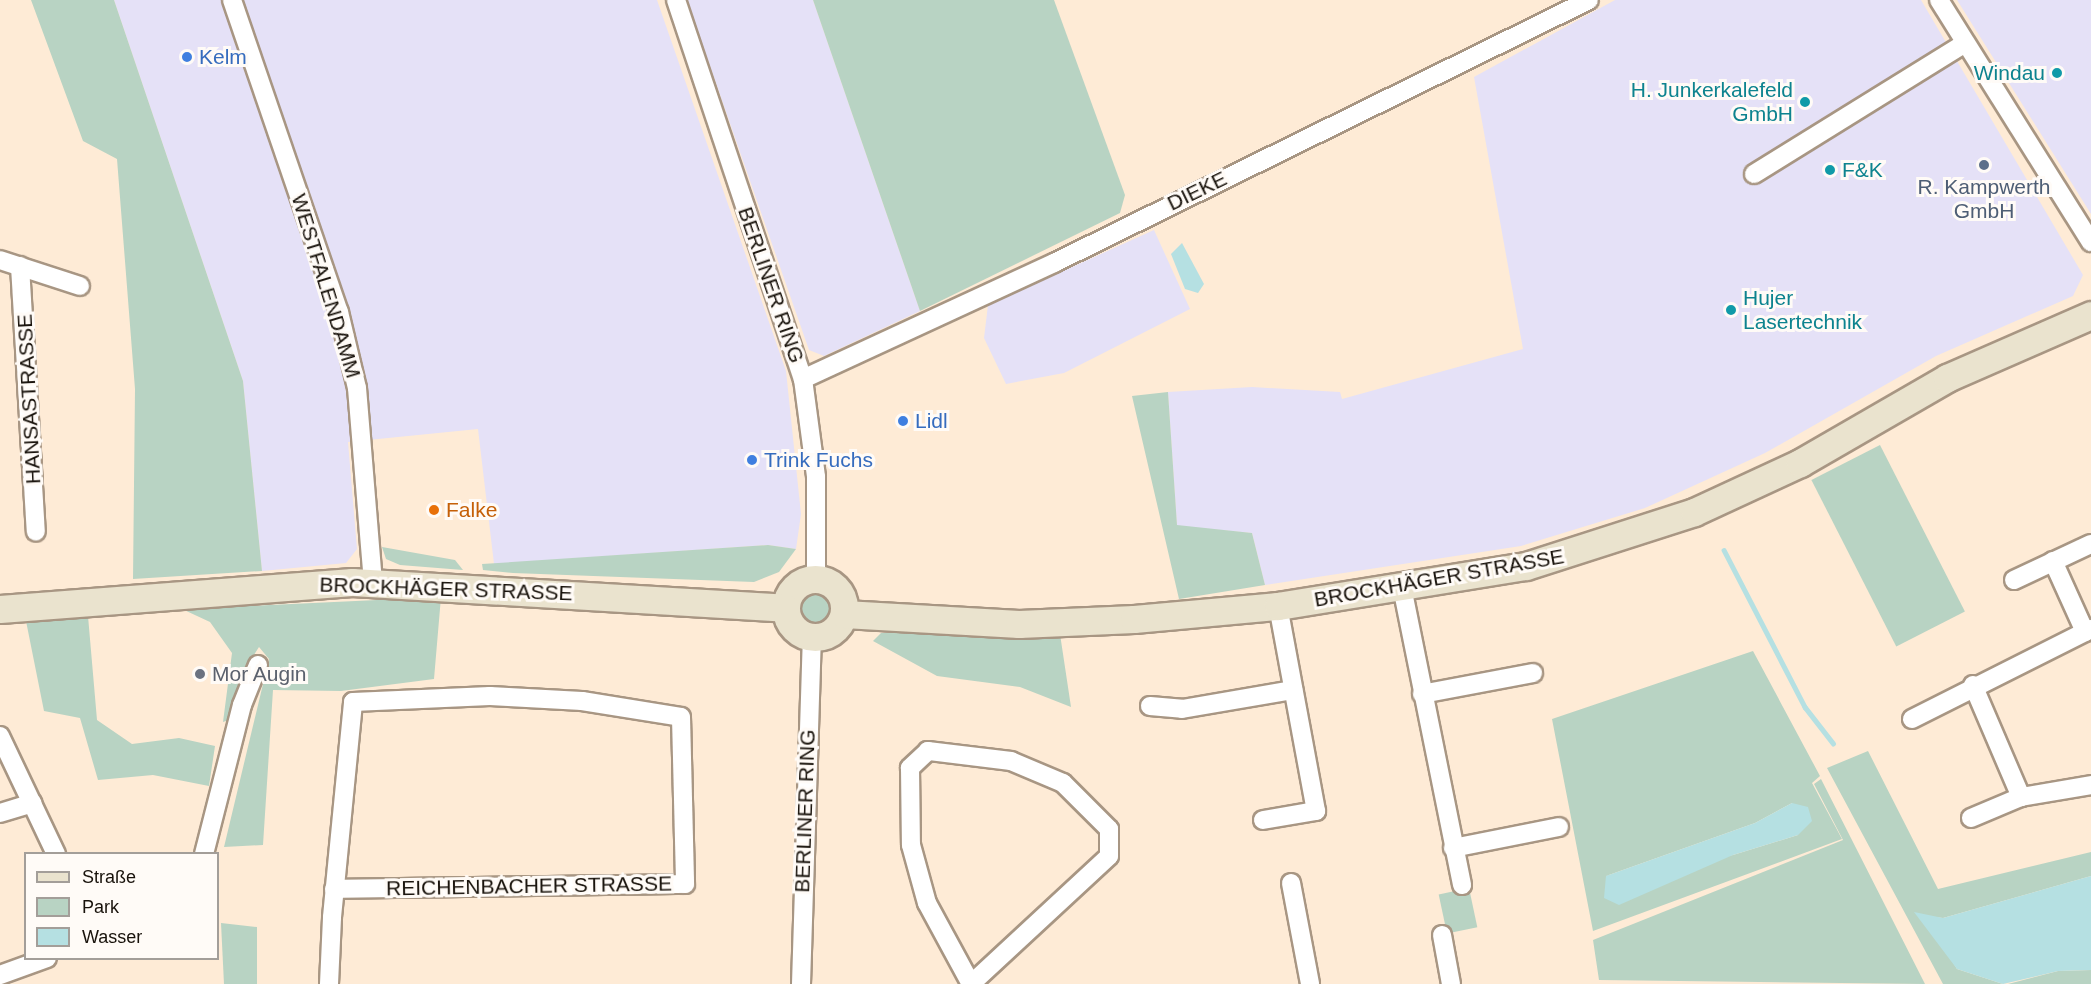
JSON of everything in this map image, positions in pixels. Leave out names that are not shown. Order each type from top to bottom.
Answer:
[{"type":"street","name":"WESTFALENDAMM","points":[[232,0],[346,344],[357,388],[373,582]]},
{"type":"street","name":"BERLINER RING","points":[[676,0],[803,379],[816,477],[816,579]]},
{"type":"street","name":"DIEKE","points":[[803,379],[1054,263],[1589,0]]},
{"type":"street","points":[[1939,0],[2091,242]]},
{"type":"street","points":[[1754,174],[1965,43]]},
{"type":"street","points":[[0,260],[80,286]]},
{"type":"street","name":"HANSASTRASSE","points":[[20,266],[36,532]]},
{"type":"street","name":"BROCKHÄGER STRASSE","points":[[844,614],[1019,624],[1278,606],[1526,566],[1694,512],[1800,462],[1947,378],[2091,315]]},
{"type":"street","points":[[2014,580],[2091,544]]},
{"type":"street","points":[[1912,719],[1973,685],[2088,630],[2054,561]]},
{"type":"street","points":[[816,579],[840,594],[844,614],[836,629],[812,637],[790,624],[785,608],[798,584],[816,579]]},
{"type":"street","name":"BROCKHÄGER STRASSE","points":[[0,609],[373,582],[785,608]]},
{"type":"street","points":[[1402,587],[1462,885]]},
{"type":"street","points":[[1263,820],[1316,811],[1278,606]]},
{"type":"street","name":"BERLINER RING","points":[[801,984],[812,637]]},
{"type":"street","points":[[205,852],[242,705],[258,665]]},
{"type":"street","points":[[1422,694],[1533,673]]},
{"type":"street","points":[[1973,685],[2021,797]]},
{"type":"street","points":[[1150,706],[1182,709],[1293,690]]},
{"type":"street","name":"REICHENBACHER STRASSE","points":[[329,984],[334,889],[352,702],[490,696],[582,701],[681,717],[685,884],[334,889]]},
{"type":"street","points":[[0,736],[55,852]]},
{"type":"street","points":[[928,751],[1011,761],[1063,783],[1109,829],[1109,856],[971,984],[927,903],[911,845],[910,768],[928,751]]},
{"type":"street","points":[[1971,818],[2021,797],[2091,785]]},
{"type":"street","points":[[0,813],[33,803]]},
{"type":"street","points":[[1454,848],[1559,827]]},
{"type":"street","points":[[1291,883],[1310,984]]},
{"type":"street","points":[[1442,935],[1451,984]]},
{"type":"street","points":[[0,975],[42,960]]},
{"type":"shaded area","points":[[114,0],[657,0],[786,371],[801,514],[796,549],[768,545],[494,564],[478,429],[348,442],[357,549],[346,563],[262,571],[243,381]]},
{"type":"shaded area","points":[[687,0],[813,0],[920,311],[824,356],[809,350]]},
{"type":"shaded area","points":[[1615,0],[1921,0],[2083,275],[2073,296],[1936,356],[1765,453],[1645,508],[1521,546],[1265,585],[1252,533],[1177,526],[1168,392],[1252,387],[1340,392],[1342,399],[1523,349],[1474,77]]},
{"type":"shaded area","name":"Windau","points":[[1957,0],[2091,0],[2091,214]]},
{"type":"shaded area","points":[[1154,230],[1190,309],[1064,373],[1006,384],[984,338],[988,305]]},
{"type":"green space","points":[[31,0],[114,0],[243,381],[262,571],[133,579],[135,389],[117,159],[83,141]]},
{"type":"green space","points":[[813,0],[1054,0],[1125,195],[1120,213],[920,311]]},
{"type":"green space","points":[[1168,392],[1177,525],[1252,533],[1265,585],[1179,599],[1132,396]]},
{"type":"green space","points":[[1880,445],[1965,612],[1896,647],[1811,480]]},
{"type":"green space","points":[[768,545],[796,549],[779,572],[754,582],[513,573],[483,570],[482,564]]},
{"type":"green space","points":[[382,547],[455,560],[463,570],[400,565],[386,559]]},
{"type":"green space","points":[[815,593],[826,598],[831,609],[826,620],[815,625],[804,620],[799,609],[804,598]]},
{"type":"green space","points":[[441,597],[434,679],[341,691],[273,690],[263,845],[224,847],[269,659],[259,647],[245,669],[229,720],[223,722],[232,653],[210,622],[182,609]]},
{"type":"green space","points":[[88,616],[97,720],[132,744],[179,738],[215,746],[209,786],[153,775],[98,780],[80,718],[44,711],[26,621]]},
{"type":"green space","points":[[881,633],[1060,634],[1071,707],[1020,687],[937,676],[873,641]]},
{"type":"green space","points":[[1753,651],[1820,776],[1812,783],[1842,839],[1593,931],[1552,719]],"holes":[[[1792,803],[1798,835],[1733,855],[1606,876],[1755,823]]]},
{"type":"green space","points":[[1868,751],[1938,889],[2091,852],[2091,876],[1943,918],[1925,916],[1957,969],[2003,984],[1943,984],[1827,768]]},
{"type":"green space","points":[[1821,779],[1925,984],[1599,980],[1593,940],[1843,840],[1814,784]]},
{"type":"green space","points":[[1469,888],[1477,927],[1447,934],[1439,894]]},
{"type":"green space","points":[[221,923],[257,927],[257,984],[224,984]]},
{"type":"green space","points":[[2091,970],[2091,984],[2008,984],[2058,971]]},
{"type":"water","points":[[1182,243],[1204,284],[1198,293],[1185,289],[1171,254]]},
{"type":"water","points":[[1792,803],[1808,807],[1812,821],[1798,835],[1733,855],[1619,905],[1604,898],[1606,876],[1755,823]]},
{"type":"water","points":[[2091,876],[2091,970],[2058,971],[2003,984],[1957,969],[1914,912],[1943,918]]},
{"type":"waterway","points":[[1724,550],[1805,707],[1833,743]]},
{"type":"place","name":"Kelm","points":[[187,57]]},
{"type":"place","name":"Windau","points":[[2057,73]]},
{"type":"place","name":"H. Junkerkalefeld GmbH","points":[[1805,102]]},
{"type":"place","name":"R. Kampwerth GmbH","points":[[1984,165]]},
{"type":"place","name":"F&K","points":[[1830,170]]},
{"type":"place","name":"Hujer Lasertechnik","points":[[1731,310]]},
{"type":"place","name":"Lidl","points":[[903,421]]},
{"type":"place","name":"Trink Fuchs","points":[[752,460]]},
{"type":"place","name":"Falke","points":[[434,510]]},
{"type":"place","name":"Mor Augin","points":[[200,674]]}]
